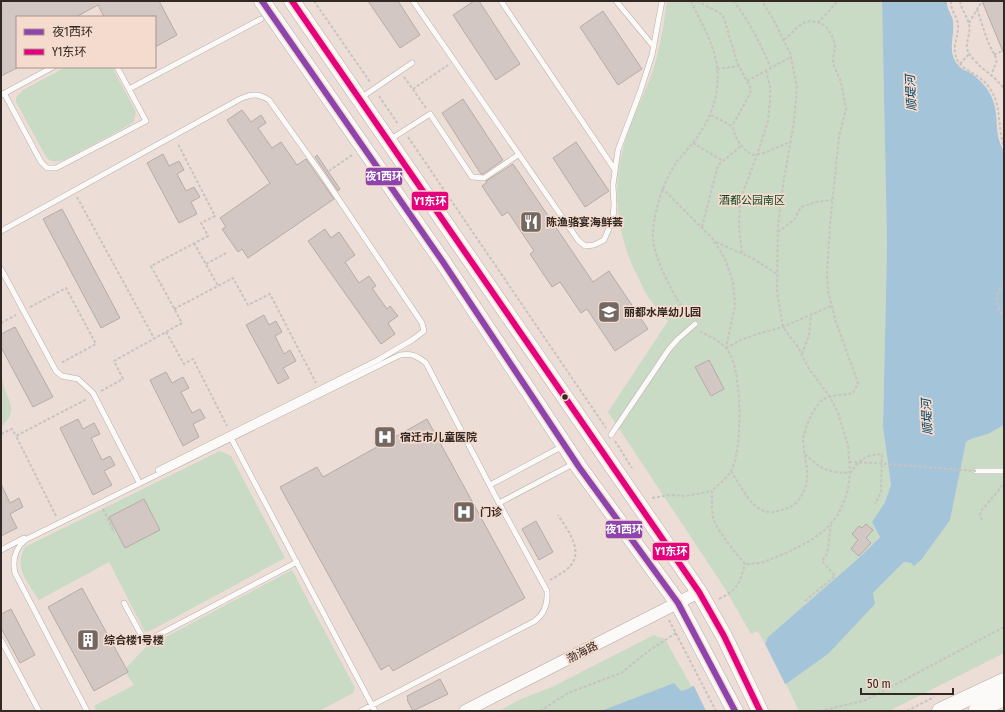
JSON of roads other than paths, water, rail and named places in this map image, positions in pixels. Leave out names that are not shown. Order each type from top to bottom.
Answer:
[{"type":"highway","points":[[977,711],[1004,698]]},
{"type":"main road","points":[[262,1],[443,262],[576,462],[678,604],[735,711]]},
{"type":"main road","points":[[292,1],[703,599],[724,636],[760,711]]},
{"type":"main road","points":[[940,711],[1004,681]]},
{"type":"street","name":"渤海路","points":[[465,711],[678,604],[703,599]]},
{"type":"lane","points":[[413,1],[518,155],[578,240],[585,246],[594,245],[604,240],[613,219],[615,170],[618,150],[640,92],[654,47],[662,1]]},
{"type":"lane","points":[[501,1],[615,170]]},
{"type":"lane","points":[[616,1],[654,47]]},
{"type":"lane","points":[[129,88],[260,19]]},
{"type":"lane","points":[[359,99],[412,63]]},
{"type":"lane","points":[[51,68],[3,94],[42,162],[47,168],[51,169],[62,166],[146,121],[118,68]]},
{"type":"lane","points":[[1,231],[240,99],[255,94],[263,96],[269,100],[323,176],[422,323],[424,331],[412,340],[378,360],[25,540],[16,552],[14,560],[15,573],[87,711]]},
{"type":"lane","points":[[388,141],[430,114],[472,177],[484,178],[518,155]]},
{"type":"lane","points":[[1,269],[56,371],[62,376],[78,379],[86,385],[94,395],[138,480]]},
{"type":"lane","points":[[611,436],[669,349],[695,324]]},
{"type":"lane","points":[[1,550],[138,480],[400,355],[415,355],[426,363],[499,503],[543,583],[547,591],[548,599],[541,616],[535,621],[361,711]]},
{"type":"lane","points":[[231,436],[375,711]]},
{"type":"lane","points":[[490,485],[565,445]]},
{"type":"lane","points":[[499,503],[576,462]]},
{"type":"lane","points":[[976,471],[1004,471]]},
{"type":"lane","points":[[124,603],[145,642],[297,562]]},
{"type":"lane","points":[[1,640],[39,711]]},
{"type":"water","name":"顺堤河","points":[[882,1],[947,1],[947,7],[953,21],[952,50],[955,61],[960,67],[972,74],[984,84],[994,105],[997,131],[1004,151],[1004,425],[988,434],[966,442],[950,520],[921,560],[914,566],[911,563],[904,562],[873,593],[875,604],[828,654],[786,684],[723,711],[601,711],[674,683],[681,691],[688,689],[765,644],[768,637],[861,556],[880,537],[872,522],[885,502],[891,485],[883,427],[887,245]]},
{"type":"place","name":"陈渔骆宴海鲜荟","points":[[531,222]]},
{"type":"place","name":"丽都水岸幼儿园","points":[[609,312]]},
{"type":"place","name":"宿迁市儿童医院","points":[[385,437]]},
{"type":"place","name":"门诊","points":[[464,512]]},
{"type":"place","name":"综合楼1号楼","points":[[88,640]]},
{"type":"park label","name":"酒都公园南区","points":[[752,200]]}]
